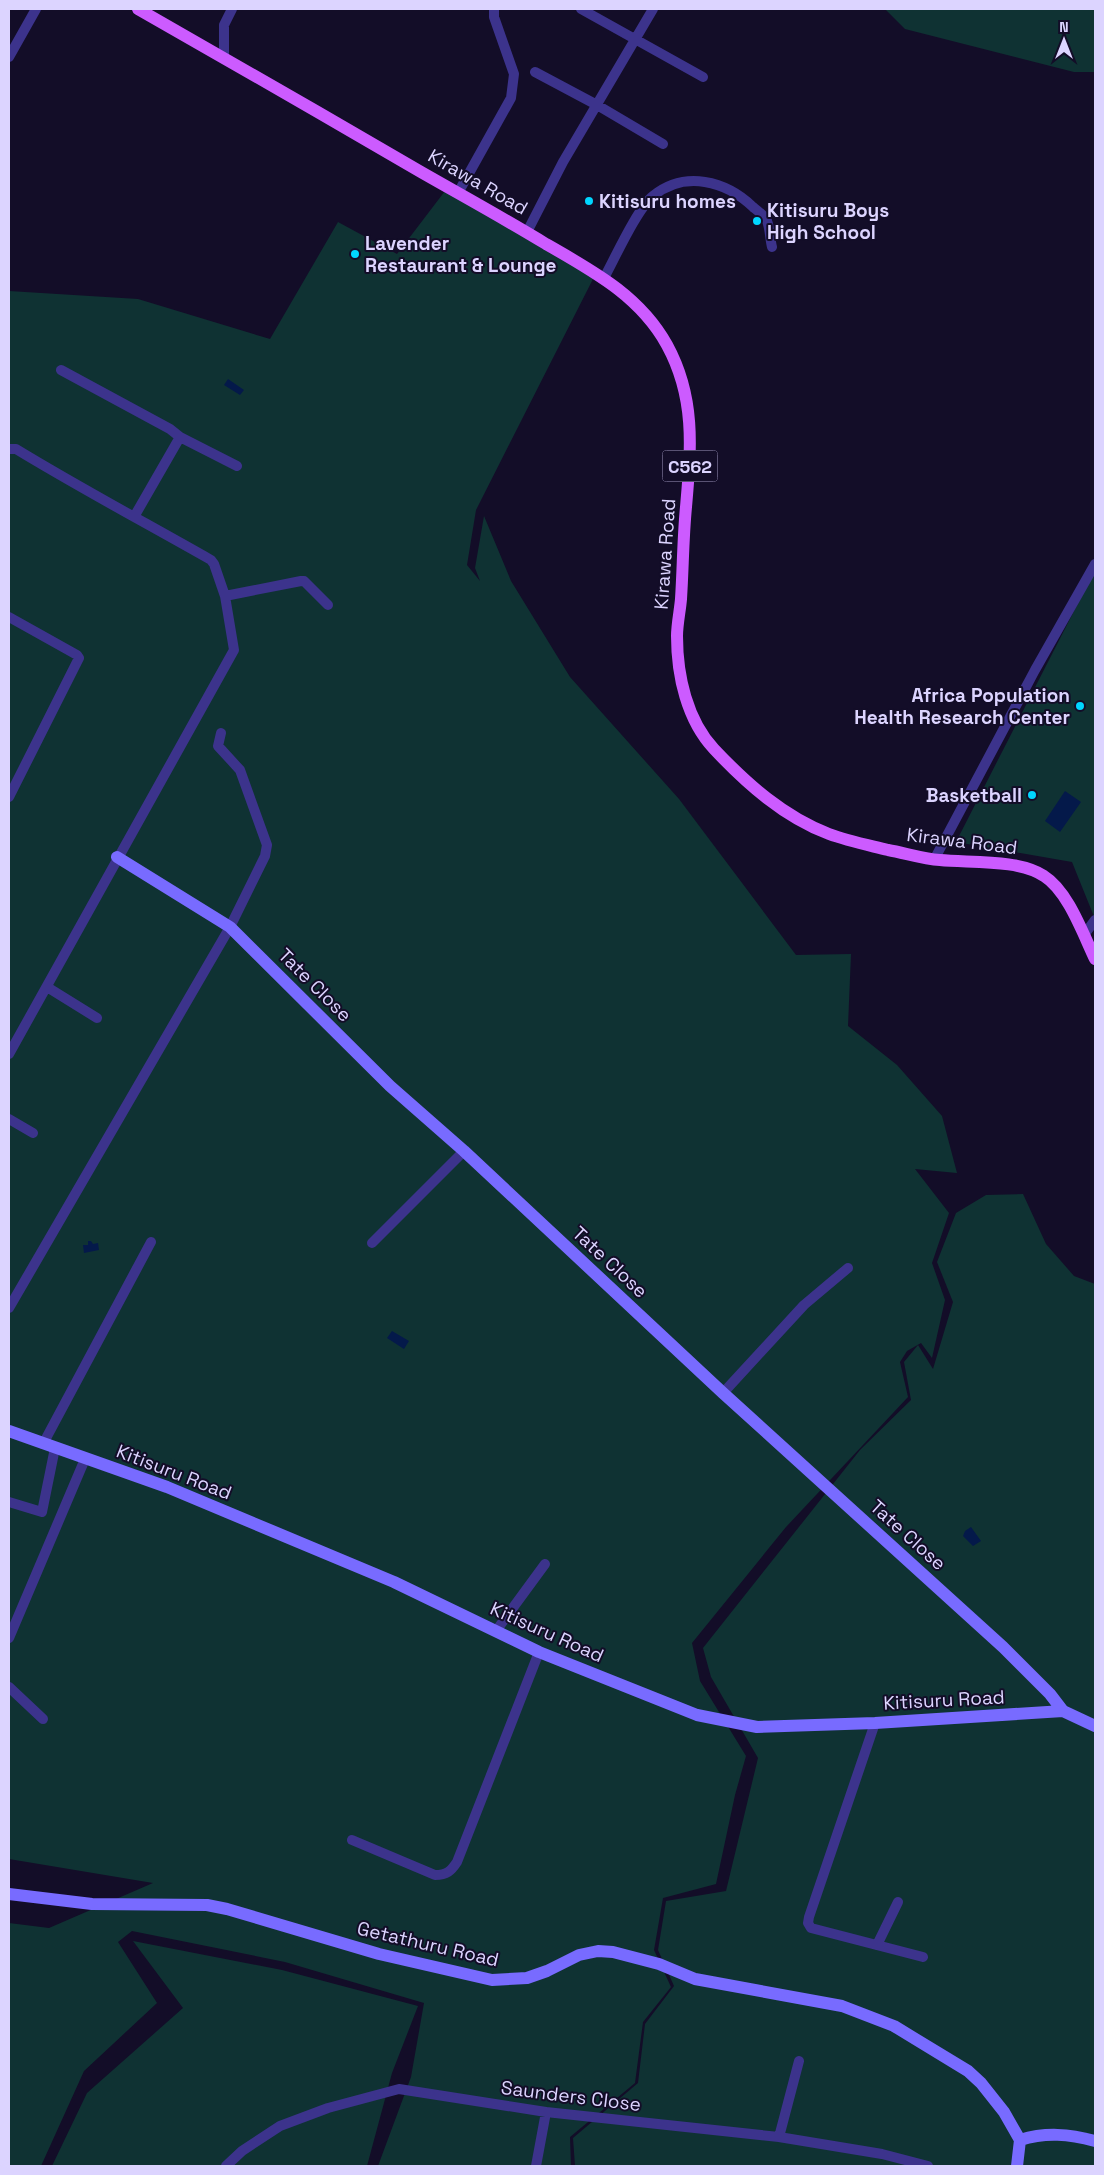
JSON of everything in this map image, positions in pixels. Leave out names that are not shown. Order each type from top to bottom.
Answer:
[{"type":"main road","name":"Kirawa Road","points":[[138,9],[527,232],[604,278],[636,304],[667,345],[679,372],[687,398],[690,430],[690,480],[686,506],[677,636],[685,698],[695,721],[710,744],[754,788],[797,820],[846,840],[934,860],[1013,866],[1036,871],[1052,882],[1059,890],[1084,934],[1095,959]]},
{"type":"street","points":[[9,57],[36,9]]},
{"type":"street","points":[[224,58],[224,25],[232,9]]},
{"type":"street","points":[[458,193],[511,98],[514,74],[494,17],[494,9]]},
{"type":"street","points":[[582,9],[704,77]]},
{"type":"street","points":[[527,232],[563,162],[575,145],[653,9]]},
{"type":"street","points":[[534,72],[597,105],[663,144]]},
{"type":"street","points":[[604,278],[636,219],[652,197],[666,188],[694,180],[725,187],[748,202],[767,220],[772,247]]},
{"type":"street","points":[[61,370],[170,429],[180,437],[237,466]]},
{"type":"street","points":[[134,516],[180,437]]},
{"type":"street","points":[[9,448],[16,449],[92,496],[134,516],[211,560],[225,596],[234,650],[9,1054]]},
{"type":"street","points":[[934,860],[1095,564]]},
{"type":"street","points":[[225,596],[304,581],[328,605]]},
{"type":"street","points":[[9,617],[77,655],[79,658],[12,785],[9,797]]},
{"type":"street","points":[[9,1308],[230,927],[265,856],[267,845],[240,770],[218,746],[221,733]]},
{"type":"street","name":"Tate Close","points":[[117,857],[230,927],[390,1086],[464,1151],[723,1394],[1003,1647],[1050,1694],[1063,1711]]},
{"type":"street","points":[[1084,934],[1095,920]]},
{"type":"street","points":[[47,987],[97,1018]]},
{"type":"street","points":[[9,1119],[33,1133]]},
{"type":"street","points":[[372,1243],[464,1151]]},
{"type":"street","points":[[43,1444],[151,1242]]},
{"type":"street","points":[[723,1394],[804,1305],[848,1268]]},
{"type":"street","name":"Kitisuru Road","points":[[9,1431],[85,1459],[168,1486],[343,1560],[540,1652],[697,1716],[757,1727],[875,1723],[1063,1711],[1095,1726]]},
{"type":"street","points":[[9,1502],[42,1512],[55,1448]]},
{"type":"street","points":[[9,1638],[85,1459]]},
{"type":"street","points":[[496,1631],[545,1564]]},
{"type":"street","points":[[352,1840],[435,1875],[443,1875],[451,1871],[458,1862],[540,1652]]},
{"type":"street","points":[[9,1687],[43,1718]]},
{"type":"street","points":[[875,1723],[808,1917],[808,1923],[811,1928],[923,1957]]},
{"type":"street","name":"Getathuru Road","points":[[9,1894],[92,1904],[208,1905],[221,1907],[379,1954],[492,1980],[527,1978],[547,1971],[579,1955],[598,1951],[614,1952],[659,1964],[694,1979],[842,2006],[894,2026],[968,2071],[981,2083],[1004,2112],[1020,2140]]},
{"type":"street","points":[[877,1945],[898,1902]]},
{"type":"street","points":[[779,2138],[799,2061]]},
{"type":"street","name":"Saunders Close","points":[[226,2166],[242,2151],[280,2126],[328,2108],[398,2089],[546,2112],[779,2138],[882,2154],[928,2166]]},
{"type":"street","points":[[536,2166],[546,2112]]},
{"type":"street","points":[[1017,2166],[1020,2140],[1037,2135],[1053,2134],[1095,2141]]},
{"type":"green space","points":[[885,9],[1095,9],[1095,72],[1074,72],[905,29]]},
{"type":"green space","points":[[445,191],[594,277],[476,510],[467,565],[480,581],[475,568],[484,516],[511,581],[570,677],[679,799],[796,955],[851,954],[848,1026],[897,1065],[942,1116],[957,1173],[915,1169],[949,1213],[932,1263],[945,1300],[932,1358],[921,1343],[907,1351],[900,1362],[908,1397],[786,1527],[692,1643],[700,1681],[746,1756],[735,1795],[716,1884],[663,1898],[654,1950],[671,1987],[643,2022],[635,2083],[570,2137],[571,2166],[378,2166],[411,2077],[424,2003],[285,1962],[132,1931],[118,1942],[157,2003],[84,2071],[41,2166],[9,2166],[9,1923],[49,1928],[153,1883],[9,1859],[9,291],[138,299],[270,339],[338,222],[397,254]]},
{"type":"green space","points":[[1095,570],[1095,919],[1072,862],[956,842]]},
{"type":"green space","points":[[1023,1194],[1046,1244],[1074,1276],[1095,1284],[1095,2166],[575,2166],[573,2138],[638,2083],[645,2024],[674,1986],[658,1950],[666,1901],[726,1891],[758,1758],[711,1677],[703,1648],[860,1450],[911,1400],[904,1362],[918,1345],[933,1369],[953,1302],[937,1262],[956,1213],[986,1195]]},
{"type":"green space","points":[[133,1941],[282,1970],[418,2006],[392,2073],[367,2166],[52,2166],[87,2093],[183,2008]]},
{"type":"water","points":[[228,379],[244,390],[240,395],[224,385]]},
{"type":"water","points":[[1065,791],[1081,802],[1060,832],[1045,821]]},
{"type":"water","points":[[88,1241],[91,1241],[93,1244],[98,1243],[99,1250],[84,1253],[83,1245],[88,1245]]},
{"type":"water","points":[[392,1331],[409,1341],[404,1349],[387,1338]]},
{"type":"water","points":[[971,1527],[981,1541],[973,1546],[963,1536],[965,1531]]},
{"type":"place","name":"Kitisuru homes","points":[[589,201]]},
{"type":"place","name":"Kitisuru Boys High School","points":[[757,221]]},
{"type":"place","name":"Lavender Restaurant & Lounge","points":[[355,254]]},
{"type":"place","name":"Africa Population Health Research Center","points":[[1080,706]]},
{"type":"place","name":"Basketball","points":[[1032,795]]}]
